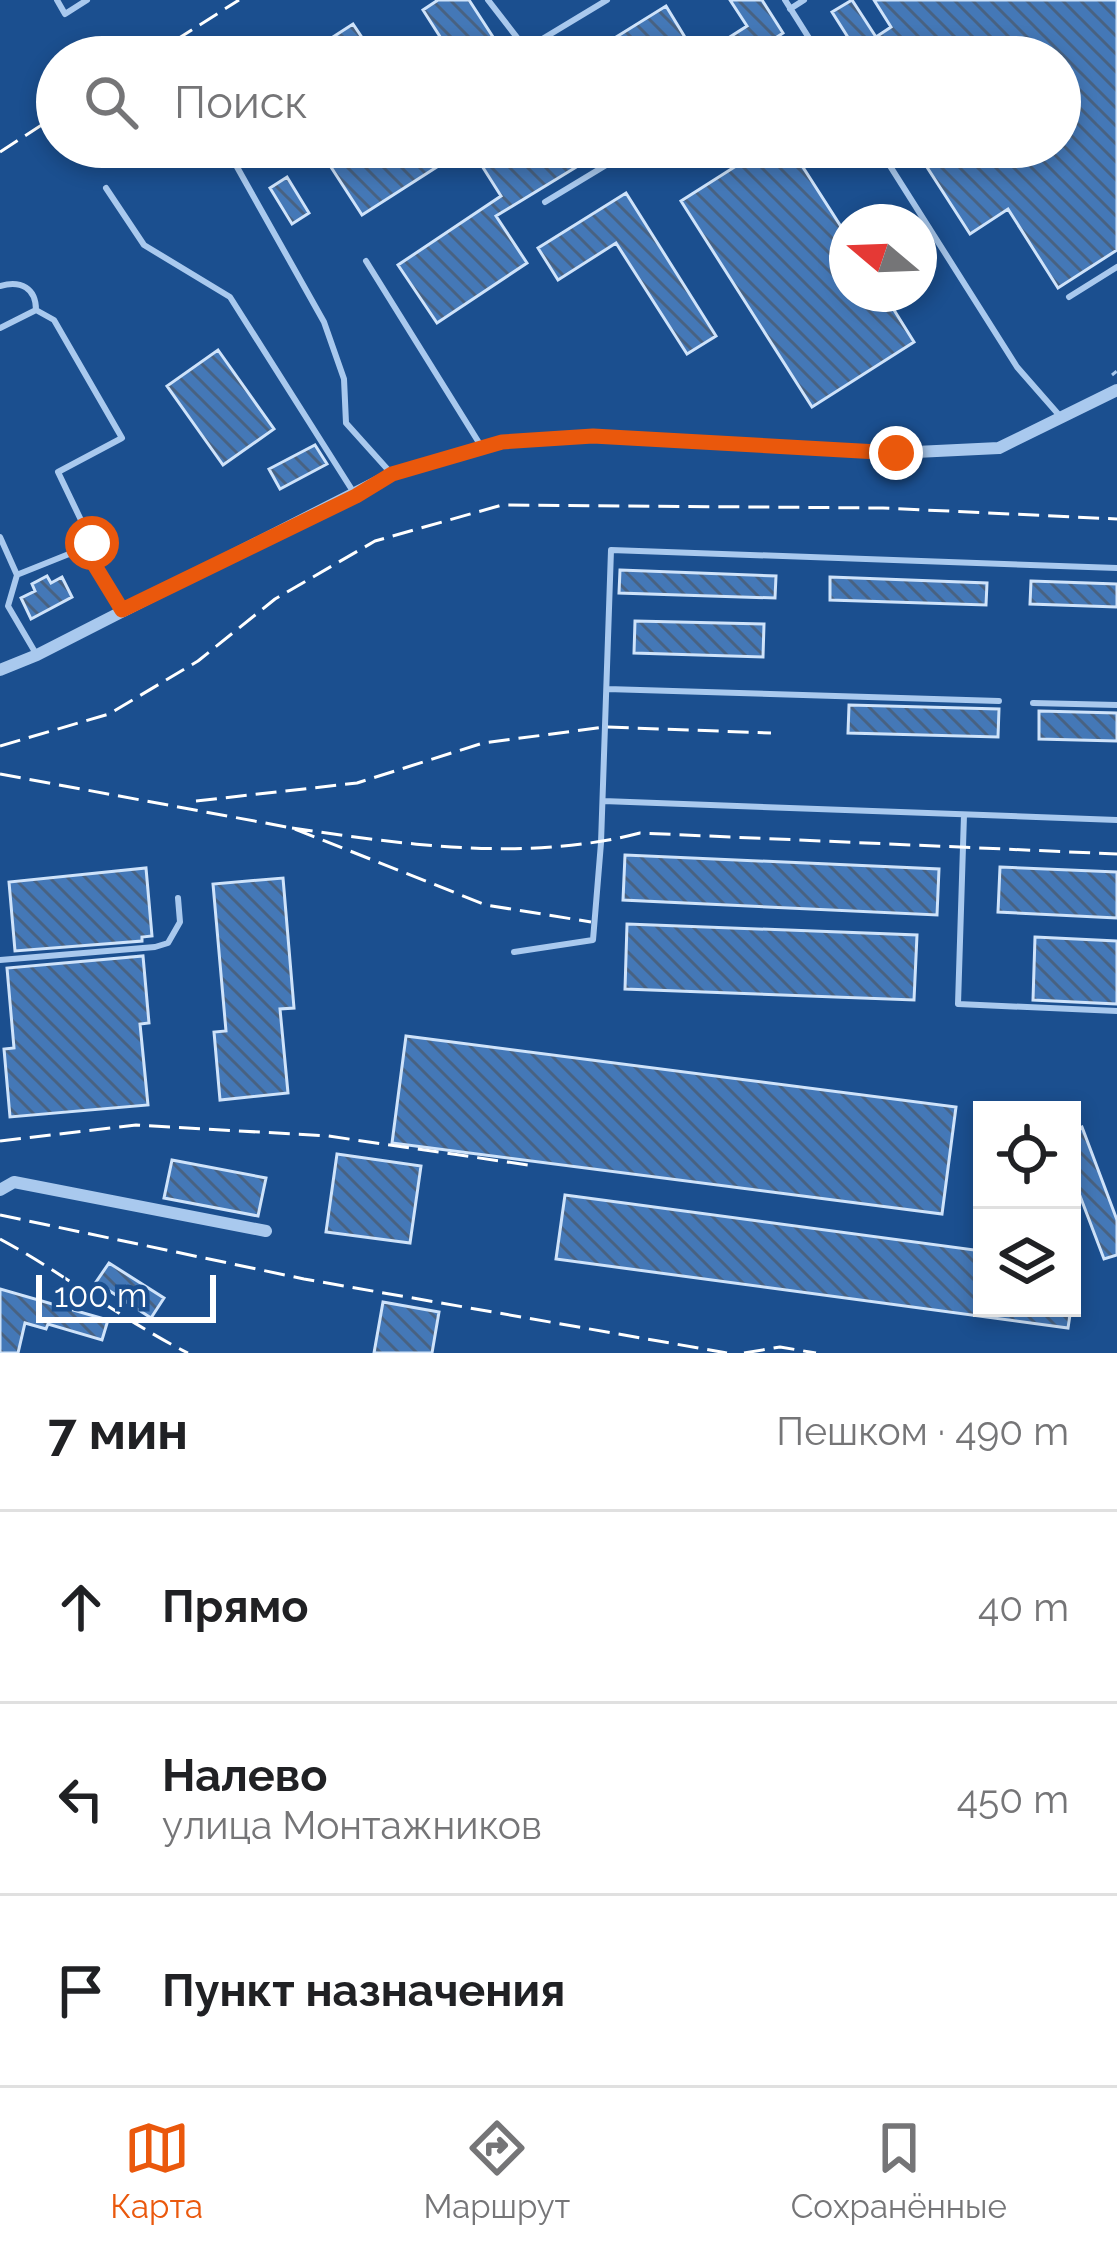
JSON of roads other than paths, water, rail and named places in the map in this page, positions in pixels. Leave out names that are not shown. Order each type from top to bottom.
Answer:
[{"type":"street","points":[[0,670],[392,474],[502,442],[593,436],[896,453],[999,448],[1117,390]]},
{"type":"street","points":[[0,1190],[14,1182],[266,1231]]},
{"type":"lane","points":[[56,0],[65,14],[87,0]]},
{"type":"lane","points":[[488,0],[516,36]]},
{"type":"lane","points":[[547,36],[607,0]]},
{"type":"lane","points":[[785,0],[807,36]]},
{"type":"lane","points":[[790,9],[804,0]]},
{"type":"lane","points":[[237,168],[324,322],[344,379],[346,423],[392,474]]},
{"type":"lane","points":[[545,202],[601,168]]},
{"type":"lane","points":[[891,168],[1017,367],[1059,415]]},
{"type":"lane","points":[[106,188],[144,245],[230,297],[356,496]]},
{"type":"lane","points":[[366,261],[483,449]]},
{"type":"lane","points":[[1069,298],[1117,267]]},
{"type":"lane","points":[[0,286],[11,283],[31,289],[36,310]]},
{"type":"lane","points":[[0,328],[36,310]]},
{"type":"lane","points":[[36,310],[54,320],[122,438],[58,472],[92,543],[89,556],[122,610]]},
{"type":"lane","points":[[0,537],[17,574],[8,606],[38,655]]},
{"type":"lane","points":[[514,952],[593,940],[611,550],[1117,568]]},
{"type":"lane","points":[[17,574],[69,554],[89,556]]},
{"type":"lane","points":[[607,688],[999,701]]},
{"type":"lane","points":[[1034,703],[1117,706]]},
{"type":"lane","points":[[603,801],[1117,820]]},
{"type":"lane","points":[[964,814],[958,1004],[1117,1011]]},
{"type":"lane","points":[[0,960],[168,943],[180,922],[178,898]]},
{"type":"railway","points":[[182,36],[239,0]]},
{"type":"railway","points":[[0,152],[36,129]]},
{"type":"railway","points":[[0,746],[109,714],[198,661],[275,599],[375,541],[502,505],[883,508],[1117,519]]},
{"type":"railway","points":[[196,801],[357,783],[483,743],[605,727],[771,733]]},
{"type":"railway","points":[[0,774],[292,828],[486,905],[591,922]]},
{"type":"railway","points":[[292,828],[467,848],[554,847],[640,833],[1117,854]]},
{"type":"railway","points":[[0,1141],[136,1125],[328,1136],[528,1165]]},
{"type":"railway","points":[[0,1215],[304,1279],[727,1353]]},
{"type":"railway","points":[[0,1239],[188,1353]]},
{"type":"railway","points":[[744,1353],[780,1347],[816,1353]]}]
